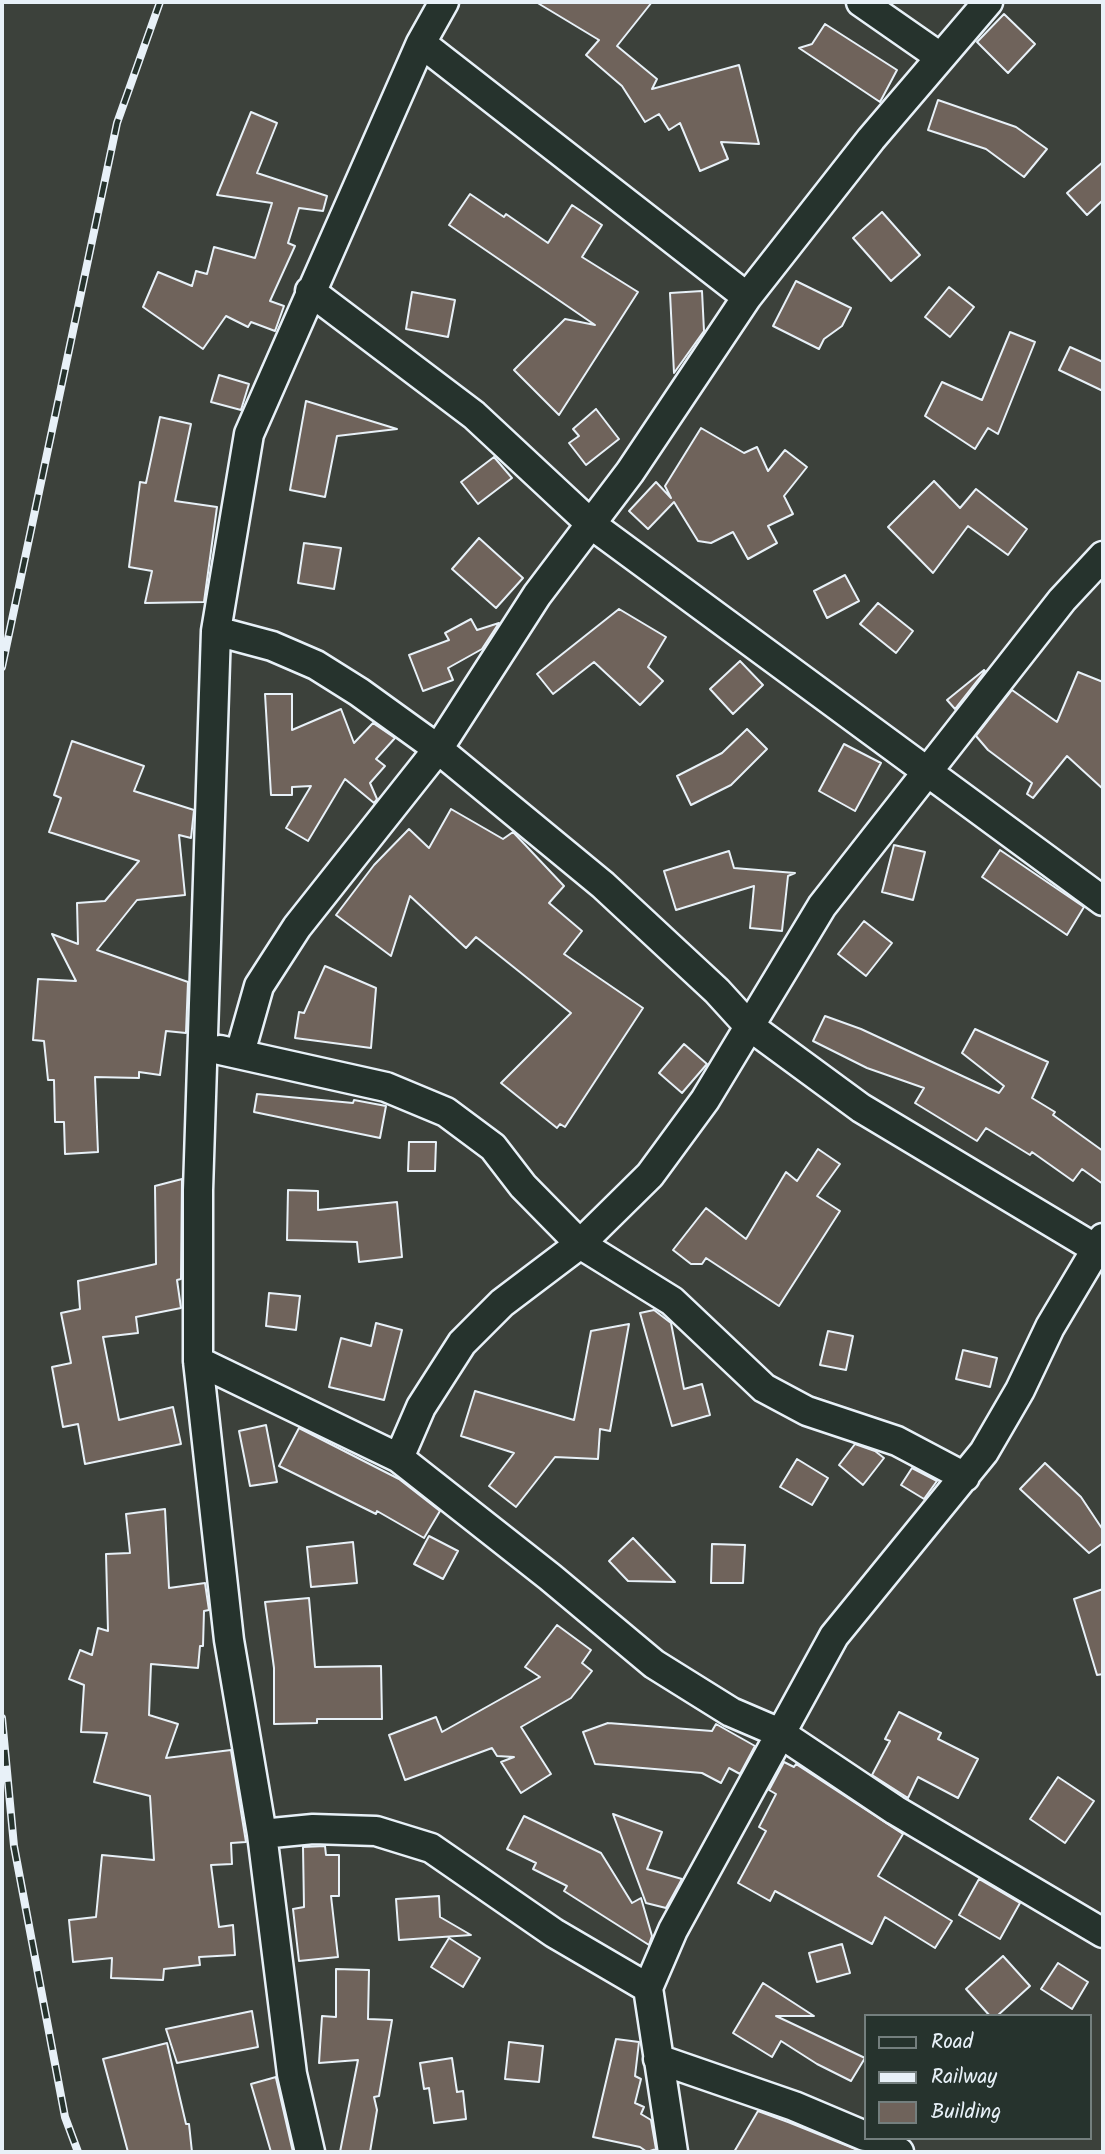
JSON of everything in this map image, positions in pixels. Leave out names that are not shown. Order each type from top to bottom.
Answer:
[{"type":"street","points":[[310,2152],[292,2074],[262,1835],[229,1640],[198,1361],[202,1046],[210,881],[216,631],[249,434],[421,43],[444,2]]},
{"type":"street","points":[[862,2],[940,57]]},
{"type":"street","points":[[240,1054],[259,986],[297,927],[438,748],[537,595],[630,472],[747,297],[870,139],[988,2]]},
{"type":"street","points":[[421,43],[747,297]]},
{"type":"street","points":[[310,291],[474,415],[592,524],[1103,901]]},
{"type":"street","points":[[399,1458],[421,1407],[462,1343],[502,1303],[580,1244],[650,1175],[705,1101],[748,1025],[822,906],[1062,600],[1103,556]]},
{"type":"street","points":[[216,631],[272,646],[316,664],[438,748],[603,885],[717,990],[748,1025],[861,1108],[1101,1247],[1050,1327],[1020,1390],[965,1478],[834,1636],[673,1930],[648,1988],[673,2152]]},
{"type":"street","points":[[202,1046],[386,1087],[446,1112],[493,1147],[523,1186],[580,1244],[671,1301],[764,1388],[807,1411],[897,1441],[965,1478]]},
{"type":"street","points":[[198,1361],[399,1458],[550,1577],[654,1664],[731,1712],[780,1733],[895,1810],[1103,1933]]},
{"type":"street","points":[[262,1835],[313,1829],[376,1831],[431,1848],[554,1933],[648,1988]]},
{"type":"street","points":[[658,2059],[794,2106],[864,2136]]},
{"type":"street","points":[[875,2140],[899,2152]]},
{"type":"building","points":[[536,2],[652,2],[617,46],[657,79],[652,89],[739,65],[759,144],[721,142],[728,159],[700,171],[680,123],[669,130],[659,114],[645,122],[622,86],[586,55],[599,40]]},
{"type":"building","points":[[1004,14],[1035,44],[1008,73],[977,42]]},
{"type":"building","points":[[825,24],[897,70],[880,102],[799,48],[812,44]]},
{"type":"building","points":[[938,100],[1016,127],[1047,149],[1024,177],[986,149],[928,130]]},
{"type":"building","points":[[251,112],[277,123],[257,173],[327,196],[323,211],[299,208],[288,243],[295,246],[270,301],[284,306],[275,331],[251,322],[248,327],[226,316],[203,349],[143,307],[158,272],[192,286],[196,271],[207,274],[214,247],[255,258],[272,203],[217,195]]},
{"type":"building","points":[[1103,162],[1103,200],[1087,215],[1067,193]]},
{"type":"building","points":[[470,194],[504,217],[506,214],[548,243],[572,205],[602,225],[582,257],[638,292],[559,415],[514,370],[565,319],[595,325],[449,225]]},
{"type":"building","points":[[882,212],[920,255],[891,281],[853,238]]},
{"type":"building","points":[[796,281],[851,308],[842,326],[824,339],[819,349],[773,326]]},
{"type":"building","points":[[949,287],[974,307],[950,337],[925,317]]},
{"type":"building","points":[[702,291],[704,331],[674,373],[670,293]]},
{"type":"building","points":[[412,292],[455,300],[448,337],[406,329]]},
{"type":"building","points":[[1010,332],[1035,342],[998,434],[988,428],[975,449],[925,416],[942,382],[982,400]]},
{"type":"building","points":[[1070,347],[1103,362],[1103,391],[1059,370]]},
{"type":"building","points":[[219,375],[249,384],[241,410],[211,402]]},
{"type":"building","points":[[306,401],[397,429],[337,436],[325,497],[290,490]]},
{"type":"building","points":[[596,409],[619,439],[586,465],[569,443],[579,436],[573,429]]},
{"type":"building","points":[[160,417],[191,424],[175,501],[217,507],[204,602],[145,603],[152,571],[129,567],[140,482],[146,483]]},
{"type":"building","points":[[701,428],[744,453],[757,447],[768,471],[785,450],[807,467],[784,496],[793,514],[768,526],[777,543],[748,559],[733,532],[711,543],[698,541],[674,502],[648,529],[629,511],[656,482],[671,498],[665,486]]},
{"type":"building","points":[[494,457],[512,478],[478,504],[461,482]]},
{"type":"building","points":[[934,481],[960,508],[976,489],[1027,529],[1008,555],[968,526],[933,573],[888,527]]},
{"type":"building","points":[[479,538],[523,578],[496,608],[452,569]]},
{"type":"building","points":[[304,543],[341,548],[334,589],[298,583]]},
{"type":"building","points":[[845,575],[859,601],[827,618],[814,591]]},
{"type":"building","points":[[878,603],[913,631],[896,653],[860,624]]},
{"type":"building","points":[[619,609],[666,637],[648,667],[663,681],[640,705],[594,662],[553,694],[537,674]]},
{"type":"building","points":[[471,619],[477,630],[499,623],[482,649],[448,668],[453,680],[423,691],[409,655],[449,640],[445,633]]},
{"type":"building","points":[[740,661],[763,685],[733,714],[710,689]]},
{"type":"building","points":[[985,671],[955,709],[947,700]]},
{"type":"building","points":[[1078,672],[1103,682],[1103,789],[1067,756],[1033,798],[1027,794],[1032,783],[988,750],[976,736],[1012,690],[1057,722]]},
{"type":"building","points":[[265,694],[292,694],[292,730],[341,709],[354,743],[373,723],[395,738],[376,759],[385,766],[370,783],[377,799],[374,803],[345,779],[308,841],[286,828],[311,786],[292,787],[292,795],[271,795]]},
{"type":"building","points":[[747,729],[767,749],[731,785],[691,805],[677,776],[722,753]]},
{"type":"building","points":[[72,741],[144,766],[134,791],[194,810],[191,838],[179,835],[185,895],[137,900],[97,950],[188,982],[186,1033],[166,1031],[160,1075],[139,1072],[139,1078],[95,1077],[98,1152],[65,1154],[64,1122],[55,1122],[54,1080],[48,1080],[44,1041],[33,1040],[38,979],[76,981],[52,934],[78,944],[77,903],[105,901],[139,861],[49,832],[61,798],[54,795]]},
{"type":"building","points":[[844,744],[881,763],[855,811],[819,791]]},
{"type":"building","points":[[451,809],[503,839],[513,832],[564,886],[549,903],[582,931],[564,954],[643,1008],[565,1127],[560,1124],[557,1128],[501,1083],[571,1013],[476,937],[466,948],[410,896],[391,956],[336,915],[374,865],[409,829],[429,848]]},
{"type":"building","points":[[894,845],[925,852],[913,900],[882,892]]},
{"type":"building","points":[[1000,850],[1084,907],[1067,935],[982,877]]},
{"type":"building","points":[[729,851],[734,868],[795,873],[788,876],[782,931],[750,928],[754,886],[676,910],[664,871]]},
{"type":"building","points":[[864,921],[892,943],[866,976],[838,954]]},
{"type":"building","points":[[325,966],[376,988],[371,1048],[295,1038],[299,1012],[304,1013]]},
{"type":"building","points":[[825,1016],[861,1029],[999,1093],[1004,1086],[962,1053],[975,1029],[1048,1062],[1032,1098],[1055,1112],[1053,1115],[1103,1151],[1103,1184],[1082,1169],[1073,1181],[1032,1152],[1030,1155],[986,1128],[977,1141],[915,1103],[924,1088],[867,1068],[813,1041]]},
{"type":"building","points":[[684,1044],[707,1064],[682,1093],[659,1073]]},
{"type":"building","points":[[257,1094],[353,1103],[354,1100],[386,1106],[380,1138],[254,1112]]},
{"type":"building","points":[[409,1142],[436,1142],[435,1171],[408,1171]]},
{"type":"building","points":[[818,1149],[840,1164],[817,1196],[840,1211],[779,1306],[706,1258],[702,1264],[691,1264],[673,1250],[706,1208],[746,1239],[786,1172],[797,1181]]},
{"type":"building","points":[[182,1179],[181,1279],[177,1280],[181,1308],[136,1317],[138,1333],[103,1337],[119,1420],[173,1407],[181,1444],[85,1464],[78,1424],[63,1427],[52,1367],[71,1363],[61,1313],[80,1309],[78,1281],[156,1264],[155,1186]]},
{"type":"building","points":[[288,1190],[318,1191],[318,1210],[397,1202],[402,1257],[359,1262],[357,1242],[287,1240]]},
{"type":"building","points":[[269,1293],[300,1296],[296,1330],[266,1326]]},
{"type":"building","points":[[654,1310],[671,1323],[684,1389],[702,1384],[710,1415],[672,1426],[640,1313]]},
{"type":"building","points":[[376,1323],[402,1330],[384,1400],[329,1387],[341,1338],[371,1346]]},
{"type":"building","points":[[629,1324],[610,1431],[600,1429],[598,1459],[555,1457],[516,1507],[489,1486],[514,1453],[461,1436],[475,1391],[574,1420],[591,1331]]},
{"type":"building","points":[[828,1331],[853,1336],[846,1370],[820,1365]]},
{"type":"building","points":[[963,1350],[997,1358],[990,1387],[956,1379]]},
{"type":"building","points":[[266,1425],[277,1482],[250,1486],[239,1431]]},
{"type":"building","points":[[299,1428],[399,1479],[440,1511],[424,1538],[377,1511],[376,1514],[279,1466]]},
{"type":"building","points":[[855,1444],[875,1451],[884,1458],[863,1485],[839,1465]]},
{"type":"building","points":[[797,1459],[828,1478],[812,1505],[780,1487]]},
{"type":"building","points":[[1045,1463],[1081,1497],[1103,1530],[1103,1543],[1089,1553],[1020,1489]]},
{"type":"building","points":[[912,1468],[937,1481],[924,1499],[901,1485]]},
{"type":"building","points":[[165,1509],[169,1588],[205,1583],[209,1610],[204,1611],[203,1646],[200,1646],[198,1668],[151,1664],[149,1715],[178,1724],[166,1758],[231,1750],[246,1842],[231,1843],[232,1864],[211,1865],[219,1927],[233,1925],[235,1955],[199,1957],[200,1965],[164,1969],[163,1980],[111,1978],[112,1958],[73,1962],[69,1920],[96,1917],[102,1855],[154,1860],[150,1796],[94,1782],[107,1733],[81,1732],[84,1685],[69,1679],[80,1650],[92,1655],[98,1628],[108,1631],[106,1554],[130,1553],[126,1514]]},
{"type":"building","points":[[429,1536],[458,1551],[443,1579],[414,1564]]},
{"type":"building","points":[[633,1538],[675,1582],[628,1581],[609,1561]]},
{"type":"building","points":[[353,1542],[357,1583],[311,1587],[307,1547]]},
{"type":"building","points":[[712,1544],[745,1545],[743,1583],[711,1583]]},
{"type":"building","points":[[1103,1589],[1103,1674],[1097,1675],[1074,1599]]},
{"type":"building","points":[[309,1598],[315,1667],[381,1666],[382,1719],[317,1719],[317,1723],[274,1724],[274,1668],[265,1602]]},
{"type":"building","points":[[557,1625],[591,1650],[582,1663],[592,1671],[571,1698],[521,1727],[551,1774],[521,1793],[501,1762],[514,1757],[497,1756],[492,1748],[405,1780],[389,1735],[436,1717],[442,1732],[540,1677],[525,1667]]},
{"type":"building","points":[[899,1712],[941,1733],[938,1739],[978,1759],[958,1798],[918,1777],[908,1798],[872,1775],[890,1741],[885,1739]]},
{"type":"building","points":[[608,1723],[712,1731],[716,1724],[755,1746],[740,1774],[729,1768],[721,1783],[702,1773],[595,1764],[583,1732]]},
{"type":"building","points":[[784,1762],[794,1767],[796,1764],[903,1834],[878,1876],[952,1921],[935,1948],[885,1917],[872,1944],[775,1891],[770,1901],[738,1883],[766,1831],[759,1827],[776,1794],[769,1790]]},
{"type":"building","points":[[1058,1777],[1094,1801],[1065,1843],[1030,1819]]},
{"type":"building","points":[[613,1814],[662,1832],[647,1869],[682,1879],[666,1908],[646,1903]]},
{"type":"building","points":[[524,1816],[601,1853],[632,1903],[641,1898],[652,1936],[649,1945],[564,1891],[567,1886],[533,1869],[536,1863],[507,1849]]},
{"type":"building","points":[[325,1846],[326,1855],[339,1855],[339,1896],[331,1896],[338,1957],[299,1961],[293,1909],[304,1907],[303,1847]]},
{"type":"building","points":[[979,1879],[1020,1903],[1000,1939],[959,1915]]},
{"type":"building","points":[[439,1896],[440,1917],[471,1935],[399,1940],[396,1899]]},
{"type":"building","points":[[449,1938],[480,1958],[463,1987],[431,1967]]},
{"type":"building","points":[[842,1944],[850,1973],[817,1982],[809,1953]]},
{"type":"building","points":[[1003,1956],[1030,1986],[999,2014],[988,2014],[966,1989]]},
{"type":"building","points":[[1058,1963],[1088,1982],[1072,2009],[1041,1989]]},
{"type":"building","points":[[336,1969],[369,1970],[368,2019],[392,2020],[379,2096],[374,2097],[377,2110],[370,2152],[340,2152],[358,2060],[319,2063],[322,2016],[336,2017]]},
{"type":"building","points":[[763,1983],[814,2016],[776,2016],[864,2060],[851,2081],[817,2064],[781,2041],[772,2057],[733,2033]]},
{"type":"building","points":[[252,2011],[258,2047],[177,2063],[166,2029]]},
{"type":"building","points":[[616,2039],[639,2042],[635,2076],[641,2079],[635,2103],[644,2107],[641,2114],[651,2120],[656,2149],[647,2152],[640,2147],[593,2137]]},
{"type":"building","points":[[509,2042],[543,2046],[539,2082],[505,2079]]},
{"type":"building","points":[[167,2043],[186,2124],[189,2124],[192,2152],[128,2152],[103,2059]]},
{"type":"building","points":[[452,2058],[457,2092],[463,2091],[466,2119],[434,2123],[429,2088],[424,2089],[420,2063]]},
{"type":"building","points":[[276,2077],[293,2152],[271,2152],[251,2084]]},
{"type":"building","points":[[758,2111],[788,2122],[863,2152],[734,2152]]},
{"type":"railway","points":[[2,667],[117,123],[160,2]]},
{"type":"railway","points":[[2,1718],[14,1846],[65,2117],[78,2152]]}]
